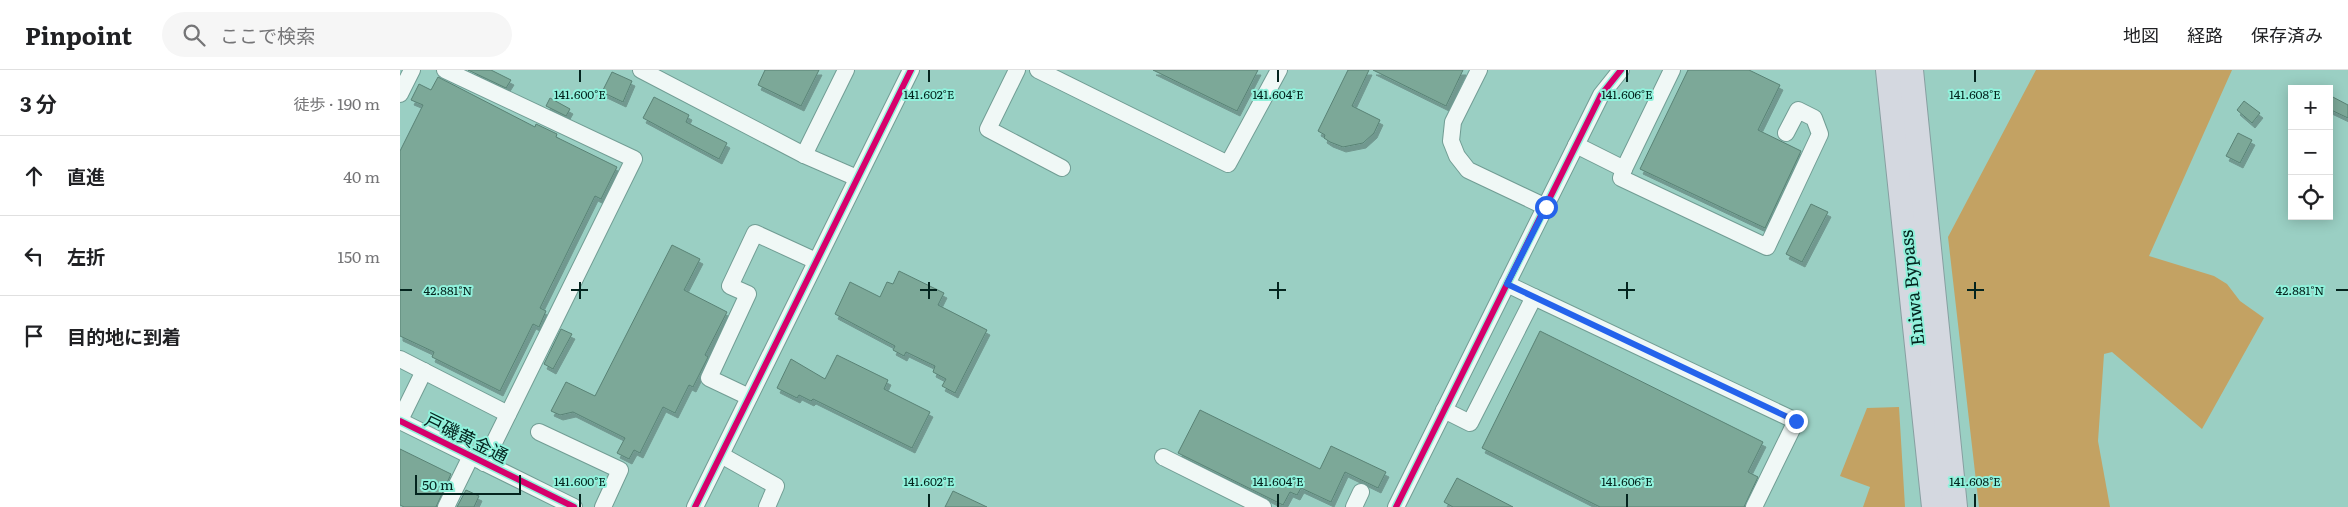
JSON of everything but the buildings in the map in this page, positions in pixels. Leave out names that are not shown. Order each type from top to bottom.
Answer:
[{"type":"highway","name":"Eniwa Bypass","points":[[1888,70],[1934,507]]},
{"type":"highway","name":"Eniwa Bypass","points":[[1911,70],[1955,507]]},
{"type":"street","points":[[400,94],[412,70]]},
{"type":"street","points":[[445,70],[634,159],[508,414],[446,507]]},
{"type":"street","points":[[641,70],[804,155],[857,178]]},
{"type":"street","points":[[804,155],[846,70]]},
{"type":"street","points":[[695,507],[910,70]]},
{"type":"street","points":[[1018,70],[988,130],[1062,168]]},
{"type":"street","points":[[1038,70],[1228,164],[1279,70]]},
{"type":"street","points":[[1479,70],[1453,122],[1451,141],[1457,156],[1468,170],[1546,207]]},
{"type":"street","points":[[1396,507],[1601,95],[1621,70]]},
{"type":"street","points":[[1672,70],[1621,178],[1767,247],[1820,134],[1814,118],[1798,110],[1786,133]]},
{"type":"street","points":[[1576,145],[1624,169]]},
{"type":"street","points":[[749,397],[709,378],[748,294],[730,286],[755,233],[816,261]]},
{"type":"street","points":[[1507,284],[1796,421],[1754,507]]},
{"type":"street","points":[[1444,410],[1470,423],[1534,297]]},
{"type":"street","points":[[400,359],[508,414]]},
{"type":"street","points":[[400,421],[424,372]]},
{"type":"street","name":"戸磯黄金通","points":[[400,421],[569,506]]},
{"type":"street","points":[[539,432],[620,470],[603,507]]},
{"type":"street","points":[[720,456],[776,486],[766,507]]},
{"type":"street","points":[[1163,457],[1263,507]]},
{"type":"shaded area","points":[[2036,70],[2232,70],[2149,256],[2214,276],[2227,284],[2240,301],[2264,318],[2202,429],[2112,352],[2104,354],[2098,441],[2110,507],[1979,507],[1948,237]]},
{"type":"shaded area","points":[[1899,407],[1905,507],[1863,507],[1870,487],[1840,476],[1867,408]]},
{"type":"cycle path","points":[[695,507],[911,70]]},
{"type":"cycle path","points":[[1396,507],[1601,95],[1621,70]]},
{"type":"cycle path","points":[[400,421],[574,507]]},
{"type":"route","points":[[1546,207],[1507,284],[1796,421]]}]
